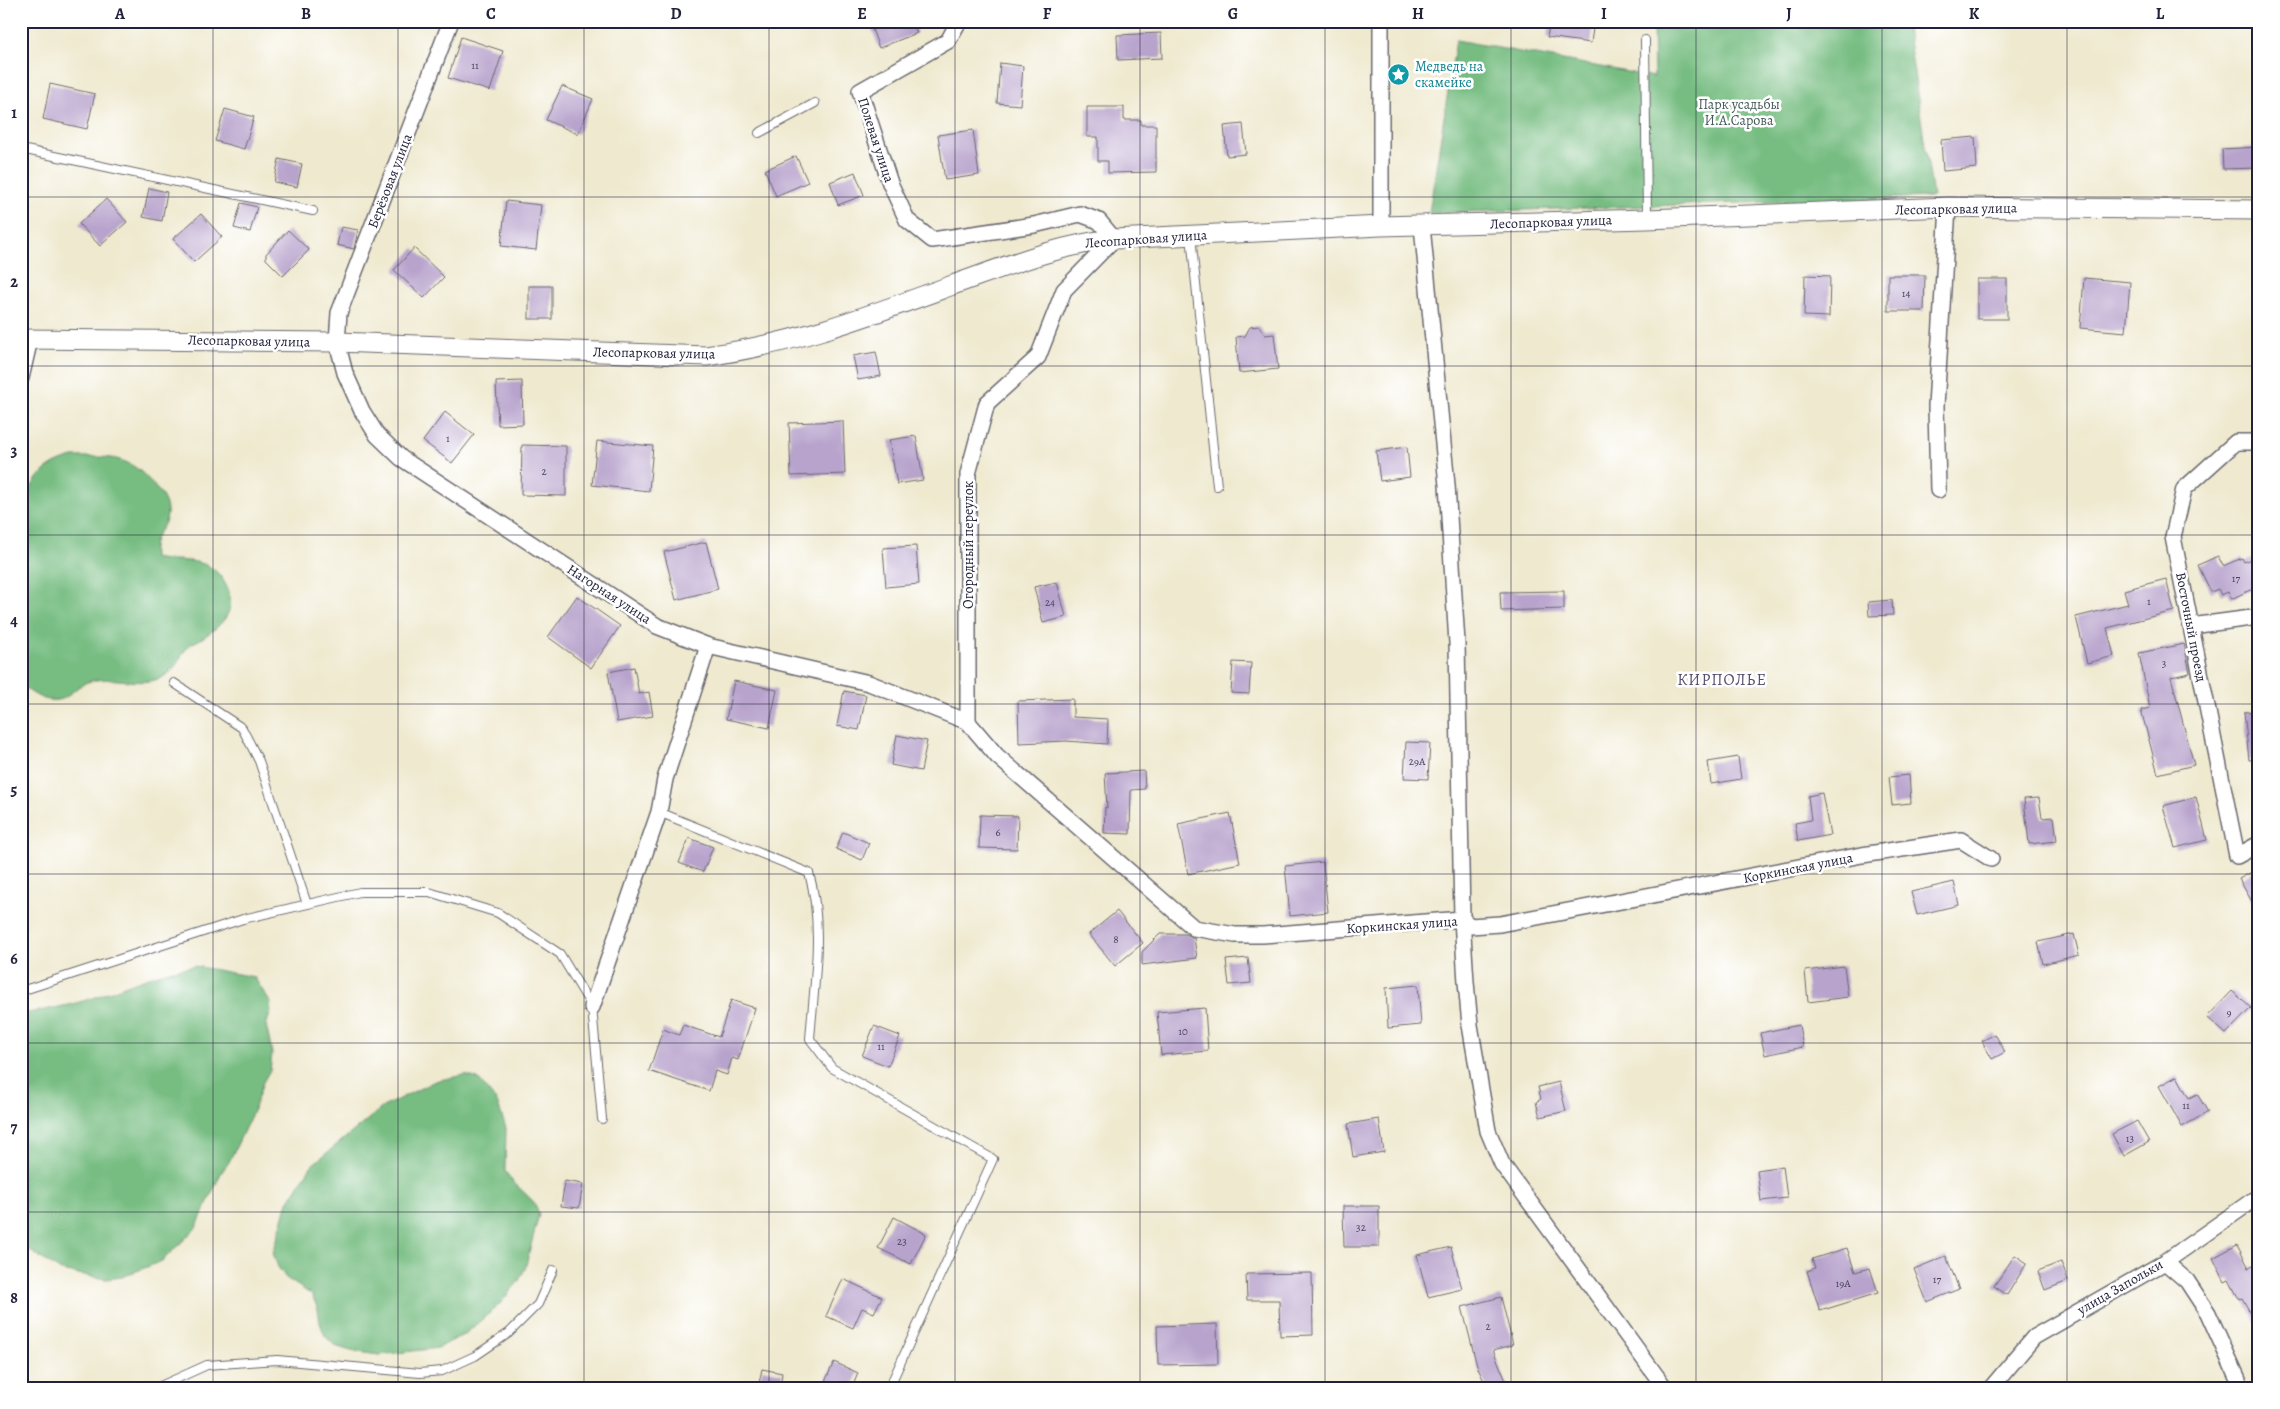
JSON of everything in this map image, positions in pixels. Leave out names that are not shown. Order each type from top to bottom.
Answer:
[{"type":"street","name":"Берёзовая улица","points":[[337,342],[340,314],[451,21]]},
{"type":"street","name":"Полевая улица","points":[[959,21],[948,41],[860,91],[890,183],[907,220],[932,240],[1034,225],[1080,214],[1099,221],[1114,238]]},
{"type":"street","points":[[1380,226],[1382,21]]},
{"type":"street","name":"Лесопарковая улица","points":[[26,339],[337,342],[706,356],[788,341],[841,326],[1026,259],[1081,242],[1114,238],[1380,226],[1647,219],[1948,207],[2259,210]]},
{"type":"street","points":[[1938,490],[1936,406],[1948,207]]},
{"type":"street","points":[[1422,226],[1447,485],[1457,643],[1462,919],[1470,1025],[1488,1130],[1502,1164],[1665,1388]]},
{"type":"street","name":"Огородный переулок","points":[[968,722],[968,474],[986,404],[1038,357],[1064,290],[1114,238]]},
{"type":"street","points":[[21,378],[26,339]]},
{"type":"street","name":"Нагорная улица","points":[[337,342],[345,372],[362,411],[378,436],[401,458],[657,626],[708,646],[869,683],[968,722]]},
{"type":"street","name":"Восточный проезд","points":[[2259,442],[2236,442],[2184,489],[2174,537],[2237,856],[2259,844]]},
{"type":"street","points":[[2191,626],[2259,617]]},
{"type":"street","points":[[592,1007],[659,812],[665,779],[708,646]]},
{"type":"street","name":"Коркинская улица","points":[[968,722],[998,756],[1194,928],[1235,935],[1263,936],[1462,919],[1470,926],[1500,924],[1862,856],[1961,840],[1991,859]]},
{"type":"street","name":"улица Запольки","points":[[1991,1388],[2034,1338],[2165,1262],[2259,1196]]},
{"type":"street","points":[[2165,1262],[2187,1281],[2208,1313],[2242,1388]]},
{"type":"lane","points":[[1645,40],[1647,219]]},
{"type":"lane","points":[[759,133],[815,103]]},
{"type":"lane","points":[[21,149],[313,211]]},
{"type":"lane","points":[[1190,235],[1217,486]]},
{"type":"lane","points":[[174,683],[242,728],[260,761],[307,904]]},
{"type":"lane","points":[[659,812],[809,873],[815,895],[816,962],[810,1039],[832,1068],[993,1159],[889,1388]]},
{"type":"lane","points":[[21,990],[242,919],[360,892],[429,892],[498,913],[560,954],[592,1007],[602,1119]]},
{"type":"lane","points":[[156,1388],[207,1365],[278,1360],[420,1373],[442,1371],[475,1356],[509,1333],[538,1304],[553,1270]]},
{"type":"green space","name":"Парк усадьбы И.А.Сарова","points":[[1653,21],[1906,21],[1933,197],[1429,213],[1456,40],[1654,77]]},
{"type":"green space","points":[[73,457],[99,457],[119,460],[137,468],[146,476],[162,496],[167,511],[163,526],[154,543],[153,558],[192,561],[207,565],[220,576],[225,584],[230,598],[230,605],[221,624],[209,634],[192,643],[182,654],[172,671],[163,677],[136,682],[109,679],[91,681],[81,685],[66,697],[48,700],[36,696],[21,685],[21,515],[32,485],[44,471],[61,461]]},
{"type":"green space","points":[[195,966],[254,977],[270,1002],[271,1012],[266,1025],[272,1053],[270,1070],[263,1082],[254,1109],[229,1162],[221,1173],[196,1228],[162,1261],[122,1277],[106,1279],[61,1271],[21,1245],[21,1014],[78,1002],[156,975]]},
{"type":"green space","points":[[465,1075],[478,1079],[497,1102],[506,1128],[505,1171],[513,1182],[534,1202],[539,1214],[525,1269],[518,1282],[499,1305],[465,1334],[438,1348],[379,1355],[351,1351],[335,1346],[325,1336],[312,1295],[286,1278],[278,1267],[273,1253],[288,1202],[312,1165],[383,1107],[435,1081]]},
{"type":"building","points":[[869,21],[912,21],[917,33],[879,48]]},
{"type":"building","points":[[1550,21],[1594,21],[1591,43],[1547,37]]},
{"type":"building","points":[[1161,33],[1162,58],[1118,60],[1117,35]]},
{"type":"building","points":[[461,37],[503,51],[490,91],[448,78]]},
{"type":"building","points":[[1000,63],[1023,66],[1020,105],[997,103]]},
{"type":"building","points":[[50,84],[95,94],[87,129],[43,119]]},
{"type":"building","points":[[562,86],[593,99],[578,134],[546,120]]},
{"type":"building","points":[[1087,107],[1124,107],[1124,120],[1141,120],[1141,125],[1156,125],[1156,172],[1108,173],[1108,161],[1098,161],[1098,137],[1087,137]]},
{"type":"building","points":[[225,109],[254,117],[244,149],[215,141]]},
{"type":"building","points":[[1243,124],[1246,154],[1227,156],[1224,126]]},
{"type":"building","points":[[973,130],[979,175],[945,180],[938,135]]},
{"type":"building","points":[[1975,137],[1977,168],[1943,171],[1941,140]]},
{"type":"building","points":[[2259,147],[2259,168],[2223,169],[2222,149]]},
{"type":"building","points":[[796,156],[808,182],[776,196],[765,170]]},
{"type":"building","points":[[279,159],[302,164],[297,187],[274,182]]},
{"type":"building","points":[[855,172],[864,195],[838,205],[830,182]]},
{"type":"building","points":[[149,188],[167,192],[162,221],[143,217]]},
{"type":"building","points":[[106,199],[127,222],[100,246],[79,224]]},
{"type":"building","points":[[506,201],[541,205],[536,250],[501,246]]},
{"type":"building","points":[[241,203],[257,207],[250,232],[234,228]]},
{"type":"building","points":[[201,214],[222,237],[194,262],[173,239]]},
{"type":"building","points":[[341,227],[358,230],[354,249],[337,245]]},
{"type":"building","points":[[288,230],[309,250],[283,276],[266,259],[266,254]]},
{"type":"building","points":[[414,248],[444,277],[424,298],[394,270]]},
{"type":"building","points":[[1805,275],[1830,276],[1829,317],[1804,316]]},
{"type":"building","points":[[1888,275],[1925,275],[1924,311],[1888,311]]},
{"type":"building","points":[[2084,278],[2130,282],[2126,332],[2080,328]]},
{"type":"building","points":[[1977,279],[2007,279],[2007,319],[1977,319]]},
{"type":"building","points":[[529,286],[552,286],[552,319],[529,319]]},
{"type":"building","points":[[1259,326],[1265,335],[1274,334],[1278,369],[1239,373],[1236,337],[1245,336],[1250,327]]},
{"type":"building","points":[[876,352],[881,376],[858,380],[853,356]]},
{"type":"building","points":[[522,381],[523,424],[498,425],[496,382]]},
{"type":"building","points":[[445,412],[474,435],[452,463],[423,441]]},
{"type":"building","points":[[843,421],[845,474],[791,476],[789,423]]},
{"type":"building","points":[[916,436],[923,480],[897,484],[889,440]]},
{"type":"building","points":[[597,441],[653,446],[649,491],[592,485]]},
{"type":"building","points":[[522,445],[566,446],[566,496],[521,495]]},
{"type":"building","points":[[1407,447],[1410,477],[1380,481],[1376,451]]},
{"type":"building","points":[[706,542],[718,589],[676,600],[664,552]]},
{"type":"building","points":[[916,546],[919,584],[886,587],[883,548]]},
{"type":"building","points":[[2259,555],[2259,586],[2231,599],[2228,592],[2221,595],[2218,589],[2211,592],[2198,565],[2218,556],[2223,566],[2242,558],[2244,562]]},
{"type":"building","points":[[2166,579],[2174,611],[2107,628],[2114,656],[2087,663],[2076,617],[2128,604],[2124,590]]},
{"type":"building","points":[[1057,582],[1066,617],[1043,623],[1034,587]]},
{"type":"building","points":[[1564,591],[1564,609],[1501,611],[1500,592]]},
{"type":"building","points":[[577,596],[620,626],[591,668],[548,637]]},
{"type":"building","points":[[1892,600],[1893,615],[1869,616],[1868,602]]},
{"type":"building","points":[[2184,644],[2190,673],[2171,677],[2194,765],[2158,774],[2141,710],[2150,708],[2139,653]]},
{"type":"building","points":[[1233,662],[1251,663],[1249,694],[1231,693]]},
{"type":"building","points":[[634,667],[639,694],[649,692],[653,716],[617,722],[608,672]]},
{"type":"building","points":[[734,681],[777,690],[769,728],[726,719]]},
{"type":"building","points":[[844,691],[866,695],[859,730],[837,726]]},
{"type":"building","points":[[1073,699],[1073,717],[1108,719],[1107,744],[1066,741],[1019,743],[1018,701]]},
{"type":"building","points":[[2259,711],[2259,759],[2249,760],[2244,712]]},
{"type":"building","points":[[897,735],[927,741],[921,771],[891,765]]},
{"type":"building","points":[[1406,742],[1430,743],[1428,779],[1404,778]]},
{"type":"building","points":[[1738,757],[1741,779],[1711,784],[1708,762]]},
{"type":"building","points":[[1144,771],[1145,789],[1131,790],[1130,834],[1104,833],[1105,807],[1107,808],[1105,773]]},
{"type":"building","points":[[1909,775],[1911,803],[1892,805],[1889,777]]},
{"type":"building","points":[[1822,793],[1830,835],[1798,841],[1795,823],[1811,820],[1808,796]]},
{"type":"building","points":[[2196,797],[2207,840],[2175,848],[2163,806]]},
{"type":"building","points":[[2039,798],[2042,818],[2054,817],[2057,841],[2029,844],[2024,799]]},
{"type":"building","points":[[1230,813],[1240,863],[1188,874],[1178,824]]},
{"type":"building","points":[[980,815],[1018,816],[1017,849],[979,848]]},
{"type":"building","points":[[843,832],[869,843],[862,860],[836,849]]},
{"type":"building","points":[[689,838],[713,847],[703,872],[679,863]]},
{"type":"building","points":[[1323,862],[1328,912],[1290,916],[1285,866]]},
{"type":"building","points":[[2259,868],[2259,914],[2239,879]]},
{"type":"building","points":[[1954,882],[1959,905],[1917,915],[1911,892]]},
{"type":"building","points":[[1117,911],[1143,943],[1115,966],[1089,934]]},
{"type":"building","points":[[1160,934],[1186,934],[1194,938],[1197,958],[1142,965],[1142,952]]},
{"type":"building","points":[[2074,934],[2079,955],[2043,964],[2038,942]]},
{"type":"building","points":[[1248,958],[1251,983],[1229,985],[1226,960]]},
{"type":"building","points":[[1844,966],[1848,997],[1808,1002],[1805,971]]},
{"type":"building","points":[[1418,985],[1421,1025],[1388,1028],[1386,988]]},
{"type":"building","points":[[2232,991],[2251,1008],[2226,1034],[2207,1017]]},
{"type":"building","points":[[731,1000],[755,1008],[738,1060],[732,1058],[727,1075],[715,1071],[709,1091],[649,1071],[663,1029],[679,1035],[683,1025],[719,1037]]},
{"type":"building","points":[[1205,1008],[1208,1051],[1161,1055],[1157,1012]]},
{"type":"building","points":[[1799,1025],[1803,1047],[1765,1055],[1760,1033]]},
{"type":"building","points":[[874,1026],[900,1036],[888,1066],[862,1056]]},
{"type":"building","points":[[1995,1034],[2005,1052],[1992,1059],[1982,1041]]},
{"type":"building","points":[[2177,1076],[2189,1098],[2197,1094],[2208,1112],[2182,1127],[2159,1086]]},
{"type":"building","points":[[1559,1082],[1566,1111],[1540,1117],[1536,1102],[1541,1099],[1538,1087]]},
{"type":"building","points":[[1379,1119],[1384,1152],[1353,1157],[1348,1124]]},
{"type":"building","points":[[2137,1121],[2149,1142],[2124,1156],[2112,1134]]},
{"type":"building","points":[[1783,1166],[1787,1198],[1761,1201],[1757,1170]]},
{"type":"building","points":[[565,1181],[583,1184],[579,1208],[561,1206]]},
{"type":"building","points":[[1343,1206],[1379,1206],[1379,1247],[1344,1247]]},
{"type":"building","points":[[894,1217],[926,1234],[911,1264],[878,1248]]},
{"type":"building","points":[[2237,1245],[2249,1268],[2253,1266],[2259,1277],[2259,1328],[2242,1298],[2239,1299],[2229,1280],[2225,1282],[2213,1258]]},
{"type":"building","points":[[1451,1247],[1462,1289],[1428,1297],[1417,1255]]},
{"type":"building","points":[[1847,1248],[1855,1272],[1870,1268],[1878,1293],[1820,1311],[1807,1271],[1815,1268],[1812,1259]]},
{"type":"building","points":[[2015,1255],[2027,1263],[2007,1295],[1994,1286]]},
{"type":"building","points":[[1946,1256],[1959,1289],[1927,1302],[1914,1269]]},
{"type":"building","points":[[2061,1262],[2068,1281],[2045,1290],[2038,1271]]},
{"type":"building","points":[[1312,1273],[1313,1335],[1280,1336],[1279,1300],[1247,1300],[1246,1274]]},
{"type":"building","points":[[843,1279],[882,1297],[874,1313],[862,1308],[853,1328],[826,1316]]},
{"type":"building","points":[[1501,1297],[1513,1345],[1493,1350],[1509,1388],[1487,1388],[1477,1366],[1462,1307]]},
{"type":"building","points":[[1217,1324],[1218,1364],[1158,1365],[1157,1326]]},
{"type":"building","points":[[834,1362],[858,1373],[852,1388],[822,1388]]},
{"type":"building","points":[[762,1369],[782,1373],[780,1388],[758,1388]]},
{"type":"place","name":"Медведь на скамейке","points":[[1399,74]]},
{"type":"district","name":"КИРПОЛЬЕ","points":[[1722,680]]}]
